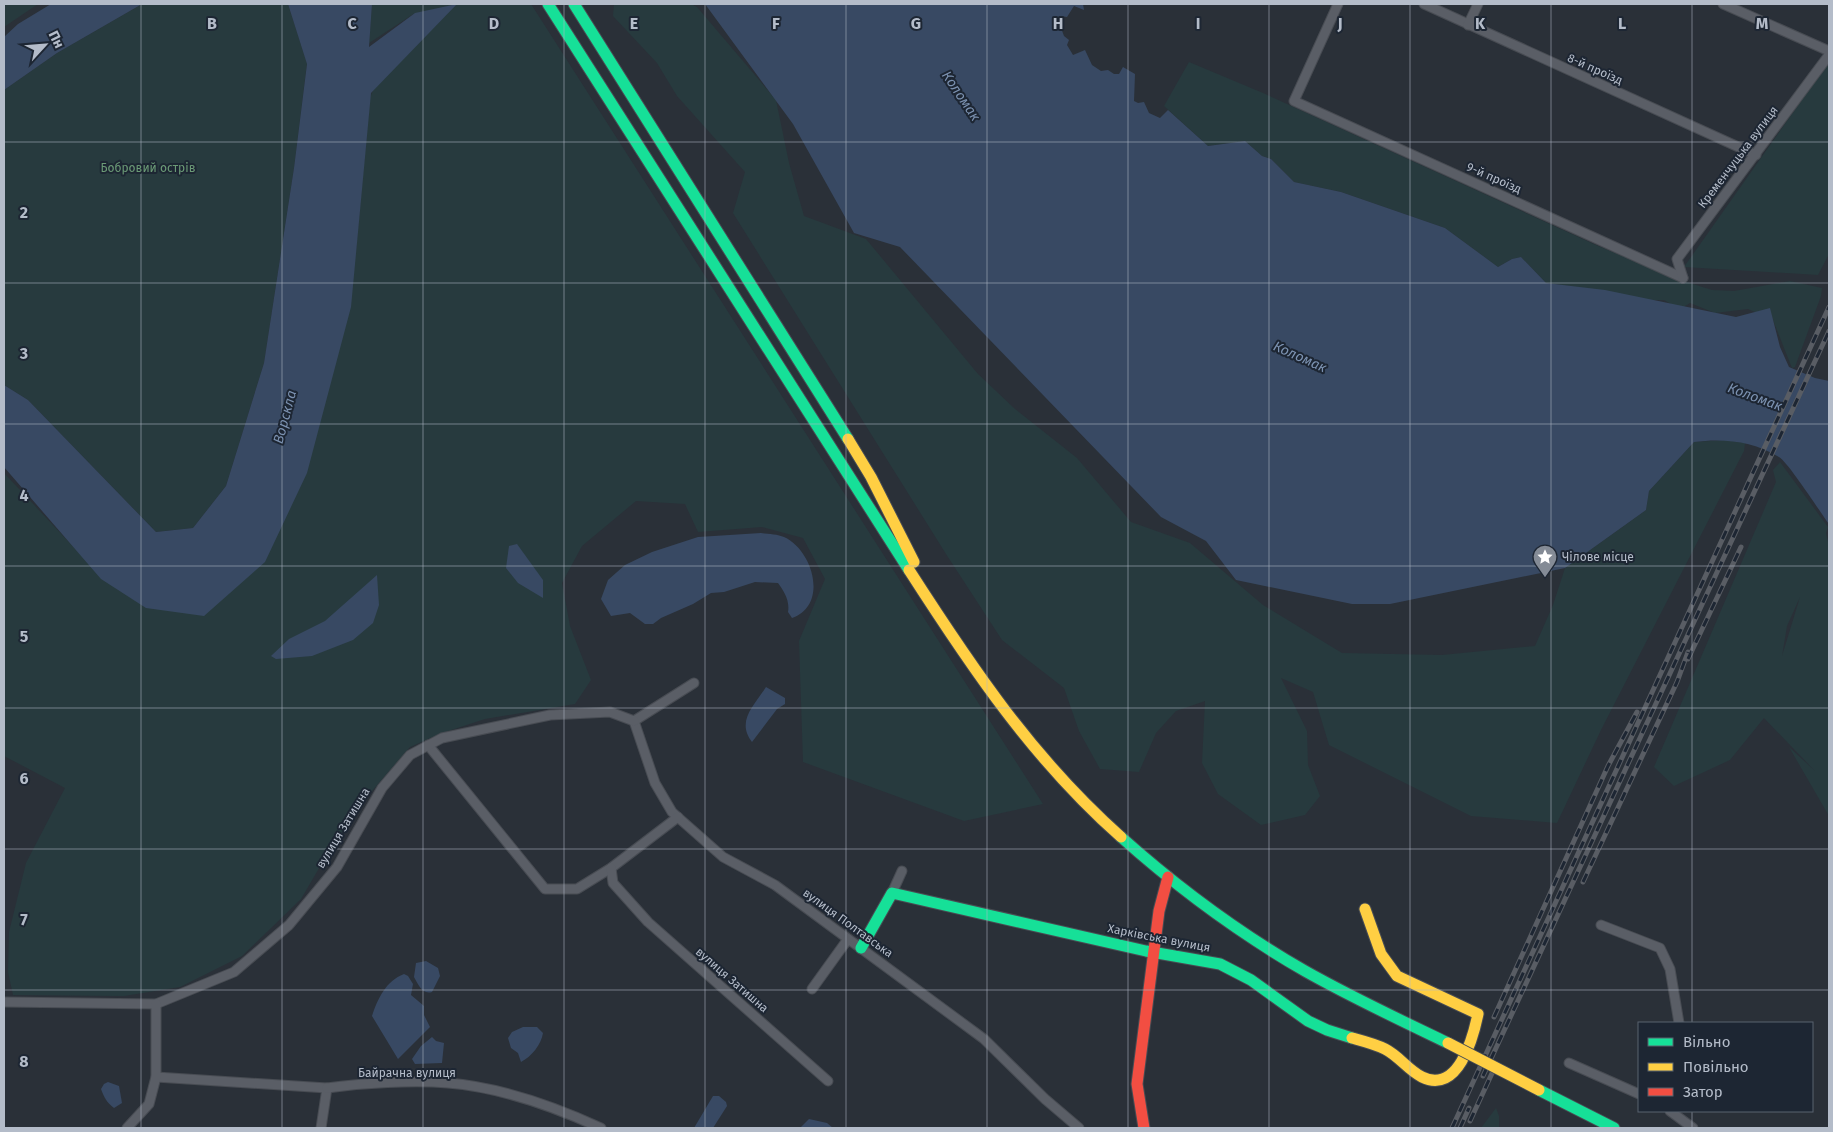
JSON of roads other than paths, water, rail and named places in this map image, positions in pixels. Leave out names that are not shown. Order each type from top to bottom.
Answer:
[{"type":"main road","points":[[548,4],[949,630],[1022,736],[1083,803],[1168,877],[1203,904],[1284,959],[1614,1128]]},
{"type":"main road","points":[[574,4],[871,477],[949,630]]},
{"type":"main road","points":[[1144,1128],[1137,1084],[1160,911],[1168,877]]},
{"type":"main road","points":[[861,948],[892,894]]},
{"type":"main road","name":"Харківська вулиця","points":[[892,894],[1007,918],[1154,953],[1204,958],[1229,968],[1252,981],[1308,1022],[1335,1034],[1385,1049],[1424,1078],[1436,1080],[1457,1070],[1474,1032],[1478,1014],[1397,976],[1381,954],[1364,909]]},
{"type":"street","name":"9-й проїзд","points":[[1338,4],[1294,101],[1682,278]]},
{"type":"street","name":"8-й проїзд","points":[[1424,4],[1756,155]]},
{"type":"street","points":[[1468,25],[1478,4]]},
{"type":"street","points":[[1724,4],[1829,53]]},
{"type":"street","name":"Кременчуцька вулиця","points":[[1682,278],[1677,259],[1756,155],[1829,53]]},
{"type":"street","points":[[634,720],[694,683]]},
{"type":"street","name":"вулиця Затишна","points":[[156,1004],[234,972],[290,925],[337,867],[382,788],[410,755],[442,738],[550,715],[610,712],[634,720]]},
{"type":"street","name":"вулиця Полтавська","points":[[634,720],[654,783],[672,812],[723,857],[775,885],[984,1039],[1044,1099],[1079,1128]]},
{"type":"street","points":[[428,746],[545,889],[577,889],[611,868],[678,817]]},
{"type":"street","name":"вулиця Затишна","points":[[611,868],[613,883],[648,922],[828,1080]]},
{"type":"street","points":[[892,894],[902,870]]},
{"type":"street","points":[[1600,925],[1660,948],[1670,969],[1679,1022]]},
{"type":"street","points":[[812,989],[848,939]]},
{"type":"street","points":[[4,1002],[156,1004],[156,1077],[149,1104],[127,1128]]},
{"type":"street","points":[[1569,1063],[1638,1094]]},
{"type":"street","name":"Байрачна вулиця","points":[[156,1077],[327,1088],[354,1084],[449,1083],[524,1098],[600,1128]]},
{"type":"street","points":[[321,1128],[327,1088]]},
{"type":"street","points":[[1671,1112],[1693,1128]]},
{"type":"water","points":[[51,4],[142,4],[57,53],[4,90],[4,37],[18,24]]},
{"type":"water","name":"Ворскла","points":[[288,4],[372,4],[369,47],[415,13],[457,4],[371,93],[351,307],[307,473],[265,562],[204,616],[146,608],[101,579],[4,467],[4,385],[28,400],[156,532],[193,528],[226,486],[264,363],[294,168],[307,64]]},
{"type":"water","name":"Коломак","points":[[705,4],[1083,4],[1084,10],[1074,6],[1067,17],[1061,16],[1058,20],[1064,36],[1069,40],[1067,45],[1073,55],[1085,50],[1092,65],[1101,71],[1108,70],[1114,74],[1119,74],[1123,67],[1135,74],[1134,101],[1138,103],[1144,102],[1149,113],[1160,118],[1168,110],[1208,146],[1245,141],[1262,156],[1271,159],[1294,182],[1341,192],[1445,228],[1498,267],[1512,259],[1521,257],[1546,283],[1605,290],[1736,317],[1770,308],[1780,347],[1789,367],[1815,378],[1829,381],[1829,524],[1796,477],[1779,457],[1759,447],[1738,442],[1716,440],[1694,442],[1649,491],[1646,510],[1565,568],[1390,604],[1352,604],[1236,580],[1206,541],[1161,517],[900,247],[854,233],[793,124]]},
{"type":"water","points":[[761,533],[784,537],[803,553],[809,565],[813,578],[810,602],[803,611],[792,618],[788,612],[786,596],[778,583],[755,582],[724,592],[711,593],[693,604],[661,618],[653,624],[645,624],[630,613],[611,616],[601,599],[608,580],[625,565],[652,552],[698,537]]},
{"type":"water","points":[[517,544],[543,580],[543,598],[518,583],[506,568],[509,546]]},
{"type":"water","points":[[377,575],[379,605],[373,623],[353,640],[312,656],[276,659],[271,656],[289,639],[325,621]]},
{"type":"water","points":[[766,687],[785,698],[785,704],[777,709],[752,742],[746,727],[746,720],[752,707]]},
{"type":"water","points":[[426,961],[438,968],[440,976],[432,992],[429,993],[421,988],[414,977],[416,963]]},
{"type":"water","points":[[404,974],[408,976],[413,984],[411,995],[424,1006],[424,1015],[430,1027],[398,1059],[372,1016],[383,991],[392,981]]},
{"type":"water","points":[[523,1027],[537,1027],[543,1033],[535,1050],[521,1062],[518,1053],[511,1048],[508,1038],[512,1032]]},
{"type":"water","points":[[432,1037],[436,1041],[444,1043],[442,1063],[415,1064],[412,1059],[421,1046]]},
{"type":"water","points":[[108,1082],[119,1086],[122,1103],[114,1108],[106,1100],[101,1089]]},
{"type":"water","points":[[713,1096],[719,1096],[726,1102],[727,1106],[713,1128],[694,1128]]},
{"type":"water","points":[[809,1119],[827,1123],[833,1128],[800,1128]]},
{"type":"railway","points":[[1452,1128],[1829,307]]},
{"type":"railway","points":[[1483,1076],[1829,331]]},
{"type":"railway","points":[[1688,659],[1741,547]]},
{"type":"railway","points":[[1583,882],[1677,682],[1688,652]]},
{"type":"railway","points":[[1494,1017],[1608,766],[1637,712]]},
{"type":"railway","points":[[1470,1121],[1494,1069]]},
{"type":"railway","points":[[1460,1128],[1469,1108]]},
{"type":"place","name":"Чілове місце","points":[[1545,578]]},
{"type":"park label","name":"Бобровий острів","points":[[148,168]]}]
